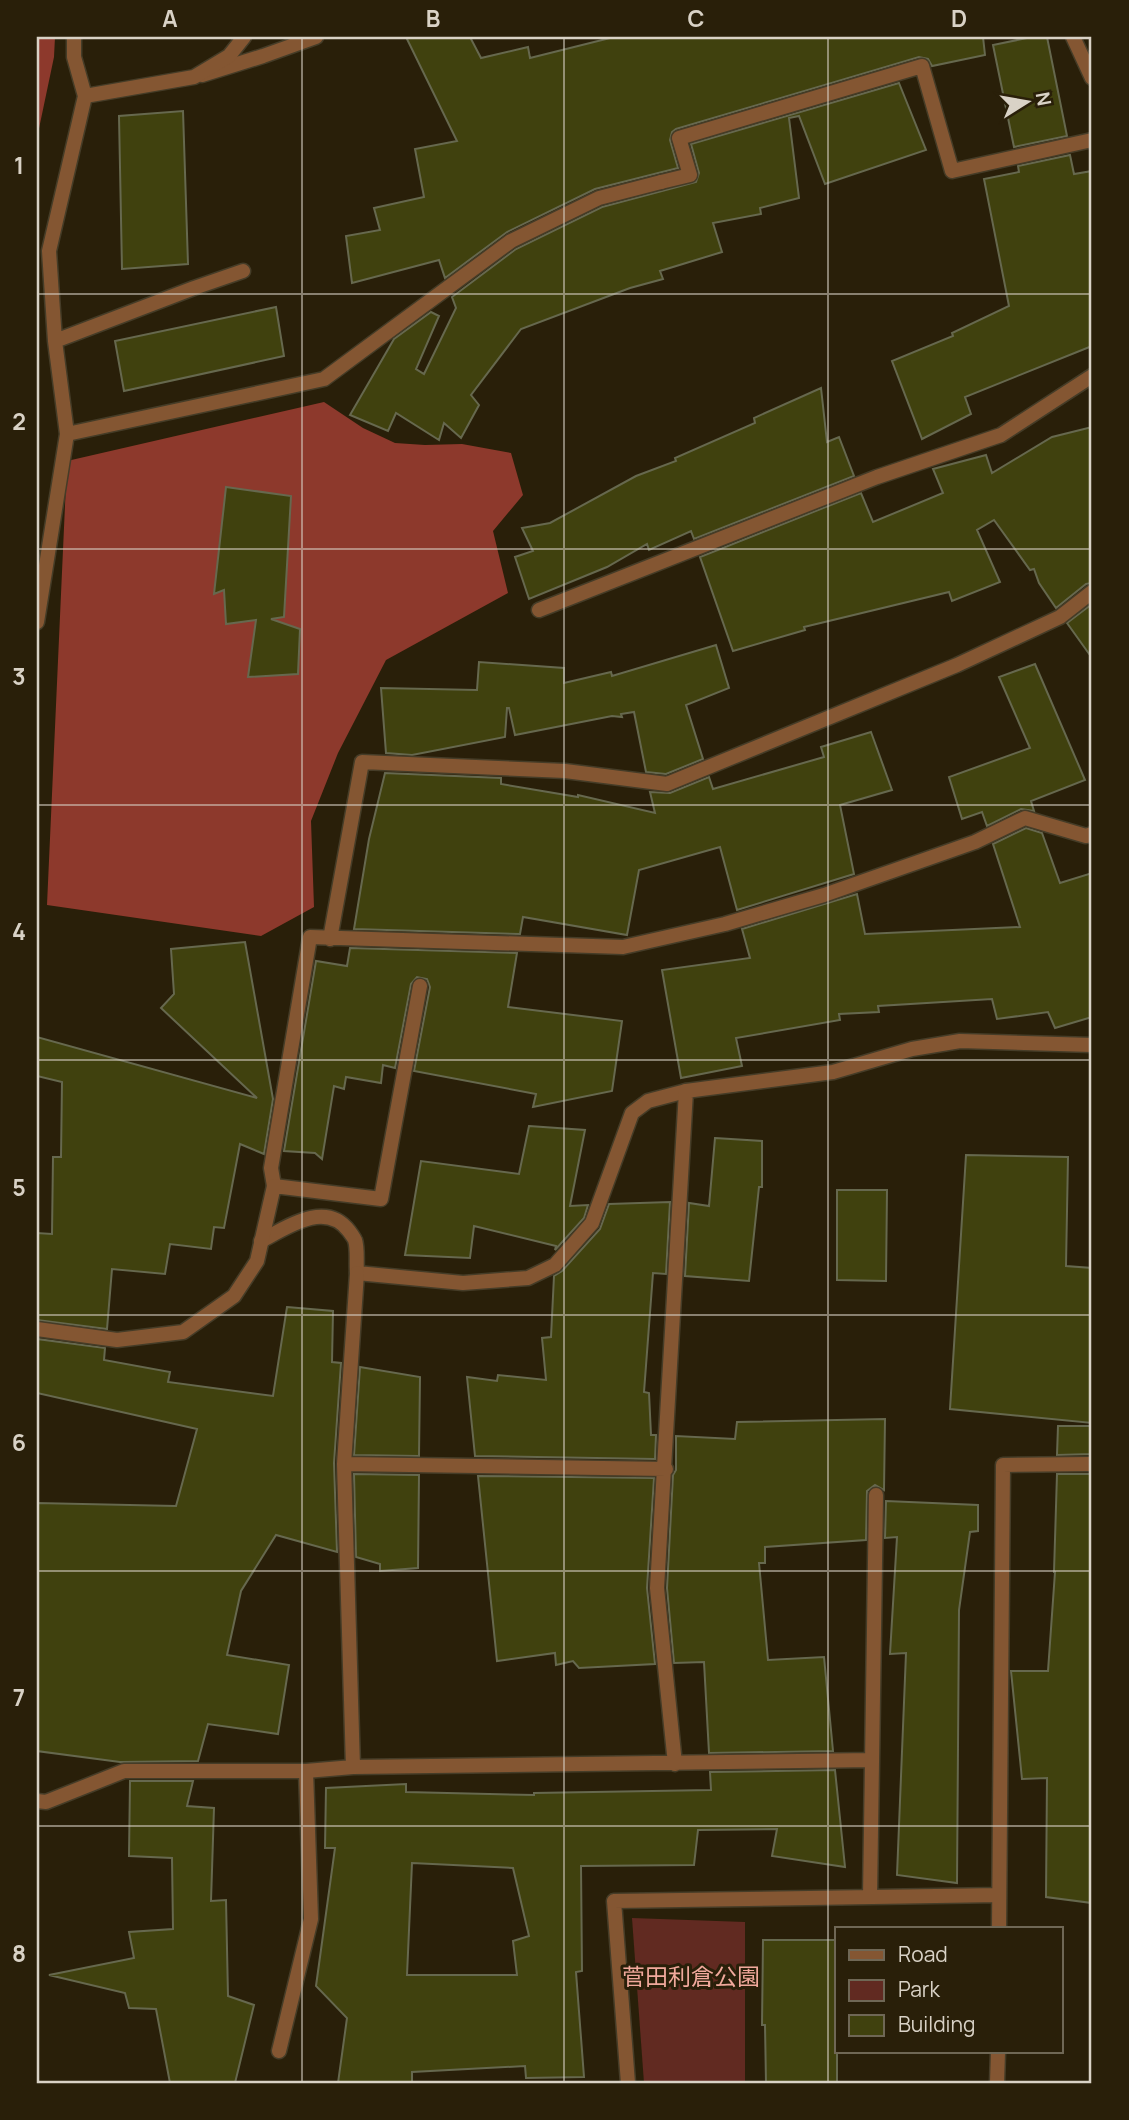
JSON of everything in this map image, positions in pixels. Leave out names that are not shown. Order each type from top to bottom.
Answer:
[{"type":"street","points":[[37,622],[67,434],[54,341],[49,251],[85,96],[74,57],[74,37]]},
{"type":"street","points":[[194,77],[229,56],[244,37]]},
{"type":"street","points":[[85,96],[194,77],[263,57],[316,37]]},
{"type":"street","points":[[1073,37],[1092,78]]},
{"type":"street","points":[[67,434],[324,379],[511,241],[598,198],[690,175],[679,138],[922,66],[951,171],[1092,140]]},
{"type":"street","points":[[54,341],[243,271]]},
{"type":"street","points":[[539,610],[877,477],[1001,435],[1092,376]]},
{"type":"street","points":[[330,939],[362,762],[565,771],[667,784],[957,665],[1060,617],[1092,593]]},
{"type":"street","points":[[37,1328],[117,1340],[183,1332],[234,1296],[257,1261],[274,1186],[271,1168],[310,937],[623,947],[725,924],[824,895],[975,842],[1025,818],[1086,836],[1092,834]]},
{"type":"street","points":[[274,1186],[382,1199],[420,986]]},
{"type":"street","points":[[357,1273],[463,1283],[528,1278],[555,1265],[592,1223],[632,1113],[648,1101],[686,1091],[833,1072],[912,1049],[960,1041],[1092,1045]]},
{"type":"street","points":[[675,1764],[657,1588],[686,1091]]},
{"type":"street","points":[[261,1241],[312,1217],[326,1216],[342,1221],[355,1240],[357,1273],[344,1464],[352,1767]]},
{"type":"street","points":[[344,1464],[666,1469]]},
{"type":"street","points":[[999,1927],[1003,1465],[1092,1464]]},
{"type":"street","points":[[870,1897],[876,1494]]},
{"type":"street","points":[[37,1801],[46,1802],[124,1771],[306,1771],[352,1767],[872,1760]]},
{"type":"street","points":[[279,2051],[311,1919],[306,1771]]},
{"type":"street","points":[[628,2083],[614,1901],[999,1895]]},
{"type":"street","points":[[997,2083],[998,2054]]},
{"type":"green space","name":"菅田利倉公園","points":[[632,1918],[745,1922],[745,2083],[644,2083]]},
{"type":"shaded area","points":[[37,37],[55,37],[54,57],[37,138]]},
{"type":"shaded area","points":[[324,402],[363,428],[395,443],[462,444],[511,453],[523,495],[493,531],[508,593],[386,660],[338,753],[311,821],[314,907],[261,936],[47,905],[67,461]]},
{"type":"building","points":[[406,37],[470,37],[481,58],[528,47],[530,58],[614,37],[983,37],[985,55],[932,66],[928,59],[919,57],[676,129],[670,140],[678,168],[595,189],[507,232],[445,278],[439,260],[352,283],[346,236],[380,230],[374,208],[424,197],[415,149],[457,141]]},
{"type":"building","points":[[1032,37],[1047,37],[1067,136],[1014,147],[993,45]]},
{"type":"building","points":[[899,83],[926,150],[825,184],[799,116],[789,118],[799,198],[760,208],[761,214],[713,223],[722,252],[660,271],[663,279],[630,288],[521,329],[471,395],[479,405],[461,438],[444,423],[439,440],[396,413],[388,431],[350,415],[394,339],[431,312],[439,316],[416,369],[424,374],[456,308],[452,297],[516,249],[602,207],[696,182],[699,173],[691,144]]},
{"type":"building","points":[[183,111],[188,264],[122,269],[119,116]]},
{"type":"building","points":[[1070,155],[1074,174],[1092,171],[1092,346],[965,397],[971,414],[922,439],[892,361],[953,336],[952,333],[1009,306],[984,179],[1019,172],[1018,166]]},
{"type":"building","points":[[276,307],[284,356],[124,391],[115,341]]},
{"type":"building","points":[[821,388],[827,442],[839,437],[854,476],[694,539],[691,531],[649,550],[647,544],[607,567],[529,599],[515,557],[533,551],[522,528],[550,523],[636,476],[676,461],[675,458],[755,423],[754,418]]},
{"type":"building","points":[[1092,427],[1092,583],[1086,584],[1056,608],[1039,583],[1034,569],[1030,570],[994,520],[977,530],[1000,582],[952,601],[949,592],[804,627],[805,630],[733,651],[700,557],[861,493],[873,522],[943,493],[933,469],[986,455],[992,473],[1052,437]]},
{"type":"building","points":[[226,487],[291,496],[284,617],[271,619],[300,629],[298,674],[248,677],[256,620],[226,624],[224,590],[214,594]]},
{"type":"building","points":[[1092,604],[1092,658],[1067,623]]},
{"type":"building","points":[[716,645],[729,688],[686,705],[703,759],[666,774],[646,772],[634,712],[621,714],[622,717],[612,716],[515,735],[507,708],[505,737],[412,755],[386,753],[381,688],[477,690],[479,662],[564,668],[564,683],[611,672],[612,676]]},
{"type":"building","points":[[1035,664],[1085,780],[1031,801],[1034,811],[1021,809],[987,826],[982,812],[962,819],[949,777],[1030,748],[999,677]]},
{"type":"building","points":[[871,732],[892,790],[840,805],[854,874],[737,910],[720,847],[639,870],[627,935],[523,917],[520,934],[354,929],[369,839],[385,773],[501,778],[501,784],[578,795],[655,813],[650,792],[670,793],[709,777],[713,789],[824,757],[821,747]]},
{"type":"building","points":[[1026,828],[1042,833],[1060,883],[1092,873],[1092,1017],[1055,1028],[1048,1012],[997,1019],[992,999],[878,1006],[879,1012],[839,1014],[840,1020],[736,1038],[742,1066],[681,1078],[662,970],[750,958],[742,929],[857,894],[865,934],[1020,927],[993,844]]},
{"type":"building","points":[[245,942],[273,1099],[264,1154],[240,1144],[224,1228],[214,1227],[211,1249],[170,1244],[165,1274],[112,1269],[107,1329],[37,1320],[37,1233],[52,1234],[53,1157],[61,1157],[62,1082],[37,1076],[37,1037],[257,1098],[161,1008],[174,994],[171,949]]},
{"type":"building","points":[[350,948],[517,953],[508,1007],[622,1021],[612,1091],[533,1107],[536,1094],[414,1071],[430,987],[427,979],[417,977],[411,984],[395,1068],[383,1065],[381,1083],[346,1077],[344,1089],[334,1086],[322,1159],[315,1153],[284,1151],[316,961],[347,966]]},
{"type":"building","points":[[529,1126],[585,1130],[570,1206],[588,1205],[584,1218],[555,1250],[556,1246],[474,1226],[470,1258],[405,1255],[421,1161],[519,1174]]},
{"type":"building","points":[[715,1138],[762,1141],[762,1187],[759,1187],[749,1281],[685,1276],[689,1203],[709,1206]]},
{"type":"building","points":[[966,1155],[1068,1157],[1066,1266],[1092,1268],[1092,1423],[950,1409]]},
{"type":"building","points":[[837,1190],[887,1190],[886,1281],[837,1280]]},
{"type":"building","points":[[670,1202],[666,1274],[653,1273],[644,1392],[649,1393],[651,1435],[656,1435],[655,1459],[475,1456],[467,1377],[497,1381],[498,1375],[546,1380],[542,1338],[551,1337],[554,1276],[562,1271],[600,1229],[609,1204]]},
{"type":"building","points":[[287,1307],[333,1311],[332,1362],[341,1363],[334,1463],[337,1552],[276,1535],[241,1591],[227,1655],[289,1665],[278,1734],[208,1724],[198,1761],[120,1762],[37,1751],[37,1503],[176,1506],[197,1429],[37,1393],[37,1339],[105,1348],[104,1360],[170,1372],[168,1382],[273,1396]]},
{"type":"building","points":[[360,1367],[420,1377],[419,1456],[354,1455]]},
{"type":"building","points":[[885,1419],[884,1490],[875,1485],[867,1491],[866,1540],[765,1547],[765,1563],[759,1563],[768,1660],[824,1657],[833,1751],[709,1753],[704,1662],[674,1663],[667,1588],[676,1436],[735,1439],[737,1422]]},
{"type":"building","points":[[1058,1426],[1092,1426],[1092,1454],[1057,1455]]},
{"type":"building","points":[[354,1474],[419,1475],[418,1568],[380,1571],[380,1564],[356,1557]]},
{"type":"building","points":[[1057,1474],[1092,1474],[1092,1903],[1046,1897],[1047,1778],[1022,1779],[1011,1671],[1048,1671],[1055,1572]]},
{"type":"building","points":[[478,1476],[654,1478],[647,1588],[655,1664],[579,1668],[573,1661],[556,1665],[555,1653],[497,1661]]},
{"type":"building","points":[[886,1501],[978,1505],[978,1531],[970,1532],[959,1610],[957,1883],[897,1875],[906,1653],[890,1654],[897,1537],[885,1538]]},
{"type":"building","points":[[835,1770],[845,1867],[772,1856],[777,1829],[698,1830],[694,1865],[581,1866],[582,1971],[576,1972],[584,2077],[526,2078],[525,2066],[412,2072],[412,2083],[338,2083],[347,2018],[316,1986],[335,1848],[325,1848],[326,1788],[406,1784],[406,1792],[534,1795],[711,1790],[710,1772]],"holes":[[[412,1863],[513,1868],[529,1936],[513,1941],[517,1975],[407,1975]]]},
{"type":"building","points":[[130,1781],[193,1781],[187,1806],[214,1808],[211,1901],[226,1900],[228,1996],[254,2005],[235,2083],[170,2083],[156,2009],[129,2008],[125,1993],[49,1975],[134,1958],[129,1932],[173,1929],[172,1858],[129,1856]]},
{"type":"building","points":[[763,1940],[835,1940],[837,2083],[766,2083],[765,2025],[762,2025]]}]
